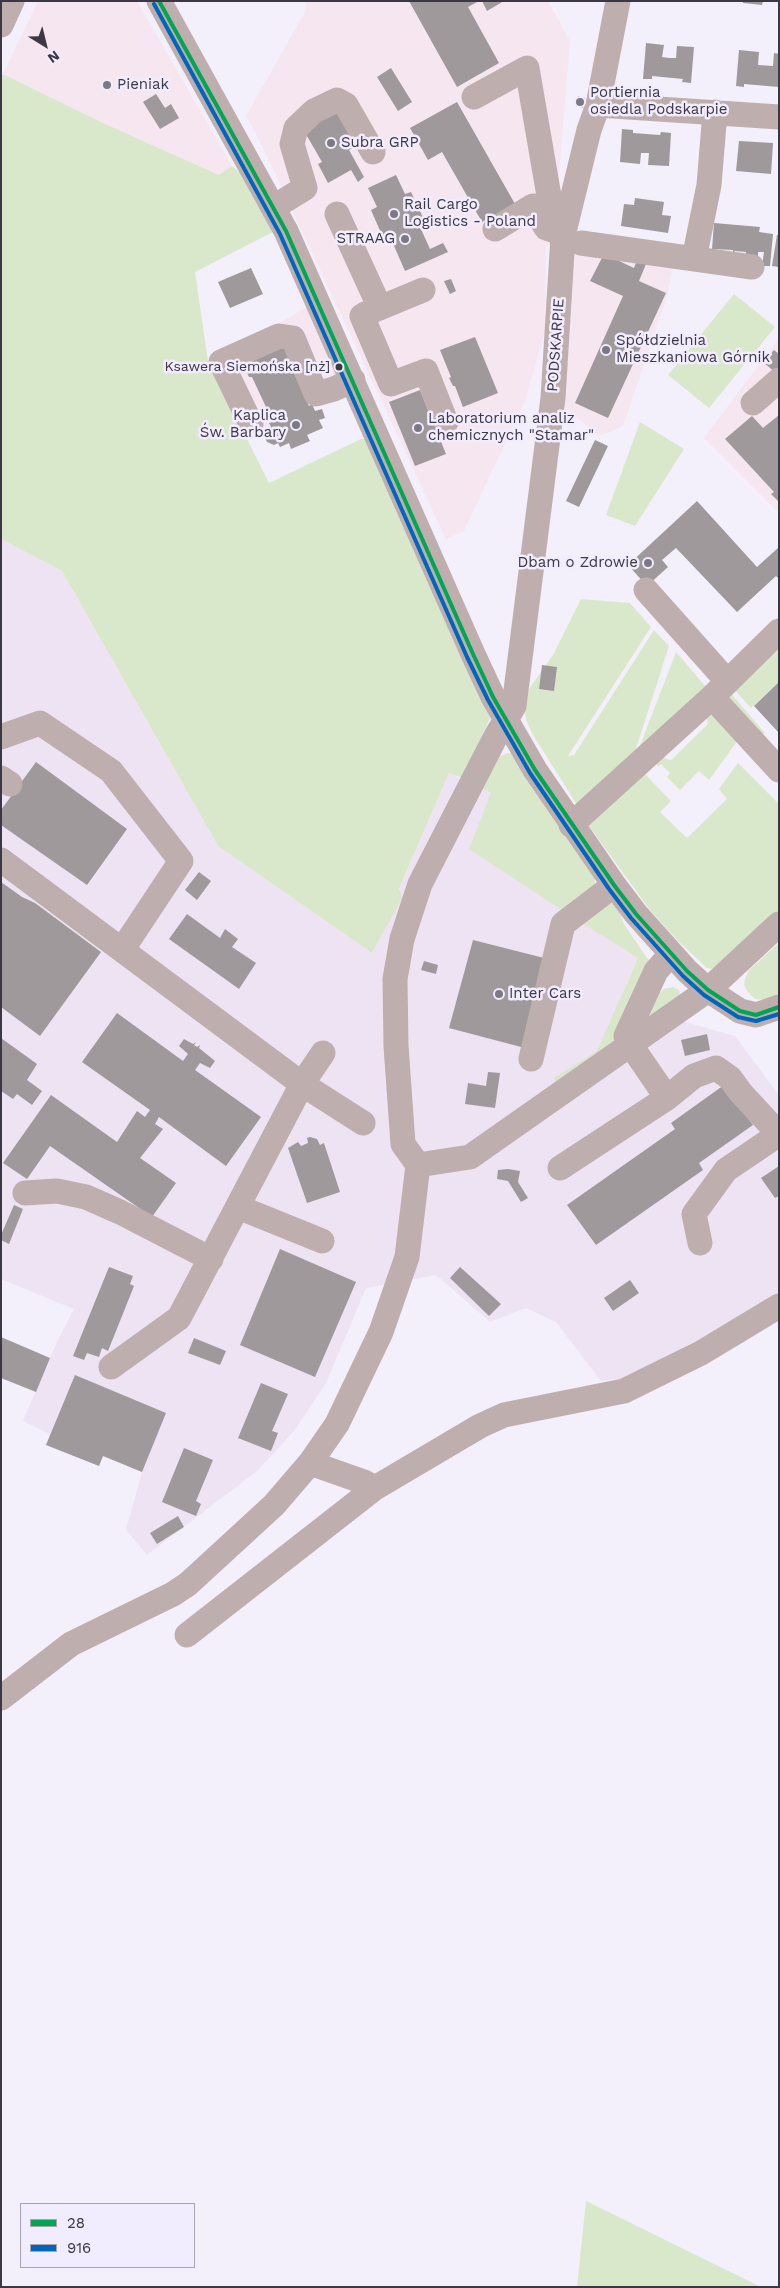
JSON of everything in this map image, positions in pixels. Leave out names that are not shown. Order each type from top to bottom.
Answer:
[{"type":"street","points":[[1,25],[12,1]]},
{"type":"street","name":"PODSKARPIE","points":[[418,1165],[403,1144],[396,1046],[395,979],[402,939],[420,884],[514,706],[553,398],[566,237],[589,130],[598,105],[618,1]]},
{"type":"street","points":[[164,3],[274,207],[353,380],[473,654],[505,720],[571,825],[614,886],[671,954],[708,990],[727,1004],[756,1015],[779,1007]]},
{"type":"street","points":[[474,97],[528,68],[566,237]]},
{"type":"street","points":[[274,207],[305,188],[292,144],[296,128],[314,111],[337,100],[346,105],[372,152]]},
{"type":"street","points":[[598,105],[779,117]]},
{"type":"street","points":[[694,259],[709,185],[715,112]]},
{"type":"street","points":[[495,229],[533,206],[546,228],[566,237],[752,267]]},
{"type":"street","points":[[336,214],[371,312],[391,384],[426,371],[446,422]]},
{"type":"street","points":[[330,329],[423,290]]},
{"type":"street","points":[[251,424],[221,362],[278,336],[293,338],[316,394],[334,389],[353,380]]},
{"type":"street","points":[[753,403],[779,380]]},
{"type":"street","points":[[646,590],[779,770]]},
{"type":"street","points":[[571,825],[779,631]]},
{"type":"street","points":[[1,737],[40,723],[111,771],[181,861],[122,950]]},
{"type":"street","points":[[1,860],[302,1084],[362,1123]]},
{"type":"street","points":[[531,1058],[563,924],[614,886]]},
{"type":"street","points":[[1,1698],[72,1644],[173,1594],[188,1584],[274,1506],[310,1463],[337,1424],[381,1332],[407,1257],[418,1165],[470,1157],[708,990],[779,924]]},
{"type":"street","points":[[667,1098],[626,1036],[656,971],[671,954]]},
{"type":"street","points":[[111,1367],[180,1318],[302,1084],[323,1053]]},
{"type":"street","points":[[560,1168],[667,1098],[694,1076],[716,1068],[730,1078],[741,1093],[779,1134],[726,1170],[694,1214],[700,1243]]},
{"type":"street","points":[[25,1193],[57,1191],[86,1197],[211,1258]]},
{"type":"street","points":[[238,1207],[322,1241]]},
{"type":"street","points":[[187,1635],[376,1488],[480,1426],[504,1415],[624,1391],[701,1353],[779,1306]]},
{"type":"street","points":[[310,1463],[376,1488]]},
{"type":"shaded area","name":"Pieniak","points":[[38,1],[137,1],[232,166],[219,175],[103,123],[3,74]]},
{"type":"shaded area","points":[[306,1],[548,1],[570,41],[553,245],[546,244],[545,332],[525,401],[464,531],[446,539],[259,139],[246,116],[305,12]]},
{"type":"shaded area","name":"Spółdzielnia Mieszkaniowa Górnik","points":[[573,254],[672,268],[667,297],[623,426],[599,436],[560,403]]},
{"type":"shaded area","points":[[307,307],[344,391],[246,436],[214,361]]},
{"type":"shaded area","points":[[779,338],[779,513],[704,438]]},
{"type":"shaded area","points":[[1,539],[62,571],[218,846],[372,953],[449,773],[491,793],[485,859],[638,958],[622,993],[682,1021],[735,1036],[779,1095],[779,1294],[632,1377],[601,1381],[556,1322],[526,1308],[490,1322],[436,1275],[366,1288],[326,1383],[294,1431],[257,1471],[147,1555],[126,1530],[142,1472],[103,1456],[99,1466],[46,1445],[50,1434],[23,1421],[57,1342],[74,1309],[1,1279]]},
{"type":"green space","points":[[3,74],[103,123],[219,175],[232,166],[246,178],[275,231],[195,272],[208,361],[269,483],[361,439],[368,439],[490,718],[462,778],[449,773],[399,889],[402,898],[372,953],[218,846],[62,571],[1,539],[1,77]]},
{"type":"green space","points":[[734,294],[775,327],[709,408],[668,375]]},
{"type":"green space","points":[[640,422],[684,449],[635,526],[606,515]]},
{"type":"green space","points":[[581,599],[630,603],[651,627],[568,756],[574,755],[654,630],[669,646],[633,758],[579,808],[533,735],[526,720],[525,711],[529,689],[553,655]]},
{"type":"green space","points":[[779,649],[779,682],[751,708],[732,687]]},
{"type":"green space","points":[[676,652],[707,688],[638,751]]},
{"type":"green space","points":[[728,690],[765,733],[758,737],[726,702]]},
{"type":"green space","points":[[705,712],[709,712],[738,740],[709,780],[699,771],[680,790],[667,777],[670,773],[661,764],[658,767],[656,761],[660,757],[671,760],[708,724]]},
{"type":"green space","points":[[508,753],[513,754],[595,879],[595,885],[565,912],[469,849],[491,793],[481,788],[498,757]]},
{"type":"green space","points":[[738,763],[779,804],[779,910],[712,969],[707,968],[677,940],[650,910],[586,822],[645,774],[671,801],[660,812],[687,838],[727,799],[719,789]]},
{"type":"green space","points":[[606,902],[618,908],[624,924],[649,961],[648,966],[610,1049],[556,1083],[554,1078],[597,1051],[638,958],[579,921]]},
{"type":"green space","points":[[779,943],[779,996],[767,1000],[755,999],[744,985],[745,979],[749,970]]},
{"type":"green space","points":[[673,987],[679,990],[680,995],[647,1022],[655,997],[664,989]]},
{"type":"green space","points":[[586,2201],[761,2287],[577,2287]]},
{"type":"building","points":[[409,1],[479,1],[468,7],[499,63],[457,87]]},
{"type":"building","points":[[482,1],[504,1],[487,11]]},
{"type":"building","points":[[743,1],[763,1],[762,5],[743,3]]},
{"type":"building","points":[[646,43],[664,45],[662,57],[669,58],[676,58],[677,46],[694,47],[691,83],[682,82],[683,79],[652,76],[652,79],[643,79]]},
{"type":"building","points":[[739,50],[759,52],[758,65],[773,66],[774,53],[779,54],[779,87],[744,84],[744,87],[736,86]]},
{"type":"building","points":[[391,68],[412,102],[398,111],[377,77]]},
{"type":"building","points":[[156,94],[165,108],[171,104],[179,118],[160,129],[143,102]]},
{"type":"building","name":"Portiernia osiedla Podskarpie","points":[[578,96],[585,98],[583,108],[576,106]]},
{"type":"building","points":[[457,102],[515,204],[482,222],[442,152],[428,160],[410,128]]},
{"type":"building","points":[[336,110],[356,146],[349,150],[364,177],[358,182],[351,170],[328,183],[318,164],[322,162],[303,129]]},
{"type":"building","points":[[622,129],[633,130],[633,133],[660,135],[661,132],[671,133],[669,166],[648,165],[649,153],[641,153],[640,164],[620,162]]},
{"type":"building","points":[[739,141],[773,143],[771,174],[736,171]]},
{"type":"building","points":[[396,175],[405,194],[411,192],[426,224],[420,227],[430,249],[443,243],[448,252],[405,271],[391,239],[385,242],[371,210],[377,207],[368,188]]},
{"type":"building","points":[[635,198],[664,202],[662,215],[671,216],[668,233],[621,226],[624,204],[634,205]]},
{"type":"building","points":[[714,223],[760,227],[759,232],[773,234],[770,266],[762,266],[764,252],[758,252],[758,259],[746,258],[746,252],[735,251],[733,253],[733,250],[712,249]]},
{"type":"building","points":[[777,235],[779,235],[779,267],[772,266]]},
{"type":"building","points":[[604,254],[634,268],[637,260],[646,264],[639,281],[666,293],[608,418],[575,403],[623,296],[590,281]]},
{"type":"building","points":[[251,268],[263,294],[230,308],[218,282]]},
{"type":"building","points":[[451,279],[456,291],[450,294],[444,281]]},
{"type":"building","points":[[475,337],[498,393],[463,407],[455,386],[453,386],[449,378],[451,377],[440,350]]},
{"type":"building","points":[[285,343],[291,357],[288,360],[309,406],[312,404],[315,411],[322,409],[325,418],[319,420],[323,428],[307,435],[310,441],[291,449],[289,443],[280,447],[278,443],[274,445],[267,442],[264,435],[267,429],[271,427],[269,423],[273,422],[252,377],[249,377],[242,362]]},
{"type":"building","points":[[774,350],[779,354],[779,370],[776,373],[763,362]]},
{"type":"building","name":"Laboratorium analiz chemicznych \"Stamar\"","points":[[420,390],[446,454],[415,466],[389,402]]},
{"type":"building","points":[[779,415],[779,502],[771,494],[774,492],[725,439],[752,416],[763,428]]},
{"type":"building","points":[[595,440],[608,446],[579,507],[566,501]]},
{"type":"building","points":[[697,501],[757,567],[779,547],[779,579],[776,576],[737,612],[676,548],[662,560],[668,567],[647,586],[628,565]]},
{"type":"building","points":[[542,665],[557,667],[554,691],[539,689]]},
{"type":"building","points":[[779,682],[779,733],[754,706]]},
{"type":"building","points":[[36,762],[127,829],[87,885],[1,825],[1,810]]},
{"type":"building","points":[[199,872],[211,881],[197,900],[185,890]]},
{"type":"building","points":[[1,882],[22,897],[35,903],[101,952],[40,1036],[1,1007]]},
{"type":"building","points":[[187,914],[220,938],[225,929],[238,939],[232,947],[256,963],[239,989],[169,939]]},
{"type":"building","name":"Inter Cars","points":[[473,940],[548,959],[525,1048],[449,1028]]},
{"type":"building","points":[[424,961],[438,965],[436,974],[421,970]]},
{"type":"building","points":[[117,1013],[183,1061],[188,1054],[179,1046],[184,1039],[193,1044],[196,1042],[194,1045],[197,1047],[200,1045],[199,1048],[215,1061],[210,1068],[200,1063],[195,1070],[261,1117],[226,1166],[159,1117],[155,1124],[163,1129],[140,1158],[176,1183],[152,1217],[50,1146],[27,1179],[3,1163],[51,1095],[117,1142],[137,1111],[145,1117],[150,1110],[82,1062]]},
{"type":"building","points":[[707,1034],[710,1050],[685,1056],[681,1040]]},
{"type":"building","points":[[1,1038],[37,1064],[27,1080],[42,1091],[32,1105],[17,1094],[13,1099],[1,1091]]},
{"type":"building","points":[[488,1072],[500,1073],[495,1108],[465,1104],[468,1083],[486,1086]]},
{"type":"building","points":[[724,1085],[753,1125],[699,1163],[703,1170],[596,1245],[567,1205],[675,1129],[671,1123]]},
{"type":"building","points":[[307,1138],[317,1139],[320,1145],[324,1143],[340,1192],[307,1203],[288,1148],[298,1142],[301,1146],[308,1143]]},
{"type":"building","points":[[779,1166],[779,1196],[775,1198],[761,1178]]},
{"type":"building","points":[[498,1170],[520,1171],[518,1182],[528,1198],[521,1202],[508,1181],[497,1179]]},
{"type":"building","points":[[14,1205],[23,1209],[9,1244],[1,1240],[1,1235]]},
{"type":"building","points":[[280,1249],[356,1282],[315,1377],[240,1345]]},
{"type":"building","points":[[109,1267],[133,1276],[130,1284],[134,1286],[108,1351],[102,1348],[99,1357],[87,1353],[84,1360],[73,1356]]},
{"type":"building","points":[[460,1267],[501,1304],[489,1316],[450,1278]]},
{"type":"building","points":[[630,1280],[639,1293],[613,1311],[604,1298]]},
{"type":"building","points":[[1,1337],[50,1358],[36,1392],[1,1378]]},
{"type":"building","points":[[194,1338],[226,1351],[220,1365],[188,1353]]},
{"type":"building","points":[[75,1375],[166,1413],[142,1472],[103,1456],[99,1466],[46,1445]]},
{"type":"building","points":[[261,1383],[288,1394],[272,1431],[278,1433],[271,1451],[238,1438]]},
{"type":"building","points":[[184,1448],[213,1460],[196,1501],[201,1504],[196,1516],[162,1502]]},
{"type":"building","points":[[178,1516],[184,1527],[157,1544],[150,1533]]},
{"type":"transit line","name":"28","points":[[159,1],[286,231],[473,654],[493,697],[535,770],[614,885],[636,914],[687,971],[708,990],[740,1011],[756,1015],[779,1007]]},
{"type":"transit line","name":"916","points":[[154,4],[280,234],[467,657],[488,700],[530,773],[609,889],[631,918],[683,976],[704,995],[738,1017],[756,1021],[779,1014]]},
{"type":"place","name":"Pieniak","points":[[107,85]]},
{"type":"place","name":"Portiernia osiedla Podskarpie","points":[[580,102]]},
{"type":"place","name":"Subra GRP","points":[[331,143]]},
{"type":"place","name":"Rail Cargo Logistics - Poland","points":[[394,214]]},
{"type":"place","name":"STRAAG","points":[[405,239]]},
{"type":"place","name":"Spółdzielnia Mieszkaniowa Górnik","points":[[606,350]]},
{"type":"place","name":"Ksawera Siemońska [nż]","points":[[339,367]]},
{"type":"place","name":"Kaplica Św. Barbary","points":[[296,425]]},
{"type":"place","name":"Laboratorium analiz chemicznych \"Stamar\"","points":[[418,428]]},
{"type":"place","name":"Dbam o Zdrowie","points":[[648,563]]},
{"type":"place","name":"Inter Cars","points":[[499,994]]}]
